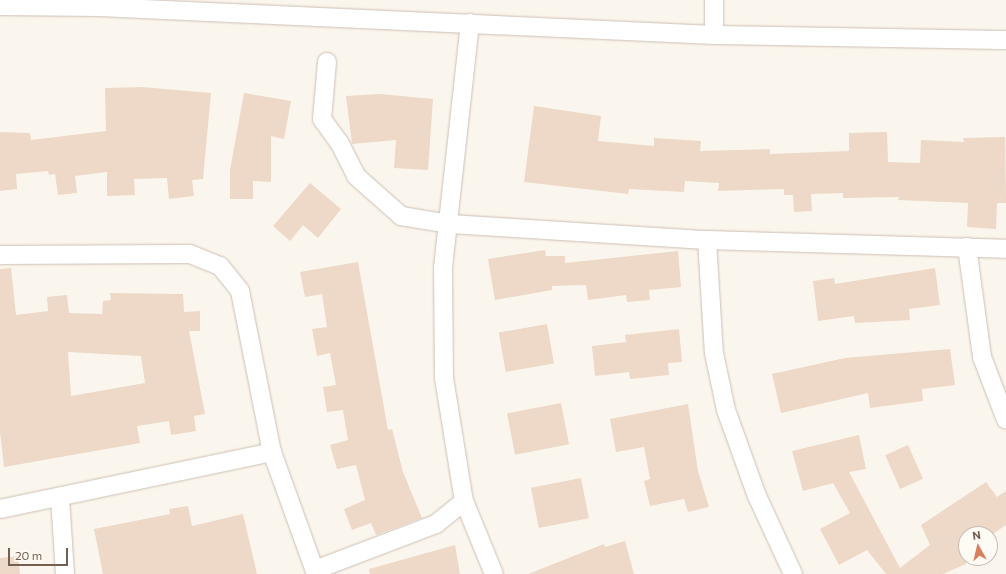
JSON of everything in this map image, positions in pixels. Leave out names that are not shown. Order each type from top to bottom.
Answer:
[{"type":"street","points":[[714,0],[714,36]]},
{"type":"street","points":[[0,6],[470,23],[714,36],[1006,40]]},
{"type":"street","points":[[470,23],[450,224],[443,268],[444,378],[464,501],[494,574]]},
{"type":"street","points":[[327,62],[322,119],[339,142],[356,176],[401,216],[450,224],[707,240],[1006,249]]},
{"type":"street","points":[[707,240],[714,353],[726,410],[757,496],[793,574]]},
{"type":"street","points":[[967,247],[982,357],[1006,420]]},
{"type":"street","points":[[0,256],[190,254],[220,266],[240,291],[272,452],[315,572],[436,524],[464,501]]},
{"type":"street","points":[[0,509],[272,452]]},
{"type":"street","points":[[60,497],[65,574]]},
{"type":"building","points":[[142,87],[211,93],[203,179],[192,180],[194,196],[169,199],[167,178],[134,179],[135,195],[107,196],[107,172],[75,176],[77,193],[58,195],[55,174],[49,175],[48,171],[16,174],[17,189],[0,191],[0,132],[30,133],[31,140],[106,131],[105,88]]},
{"type":"building","points":[[244,93],[291,101],[284,139],[271,136],[271,182],[253,181],[253,199],[230,199],[230,170]]},
{"type":"building","points":[[380,94],[433,99],[428,170],[394,168],[396,140],[352,144],[346,96]]},
{"type":"building","points":[[534,106],[601,116],[598,141],[654,146],[654,138],[701,141],[700,151],[770,149],[770,154],[849,151],[849,133],[887,132],[888,162],[920,163],[921,140],[964,142],[963,138],[1005,137],[1006,203],[997,203],[996,229],[967,227],[968,203],[898,200],[899,197],[843,198],[843,193],[811,194],[812,211],[794,212],[793,195],[784,195],[784,189],[718,191],[719,183],[685,181],[684,192],[629,189],[628,194],[524,182]]},
{"type":"building","points":[[310,183],[341,209],[318,238],[303,225],[290,241],[273,226]]},
{"type":"building","points":[[545,250],[546,256],[565,256],[565,263],[678,251],[681,287],[649,290],[650,300],[627,302],[626,295],[588,300],[586,285],[552,286],[552,290],[495,300],[488,259]]},
{"type":"building","points":[[358,262],[388,430],[392,429],[403,472],[422,518],[376,535],[371,523],[352,530],[344,509],[365,500],[356,465],[337,469],[330,445],[348,440],[343,410],[327,412],[323,387],[336,385],[330,353],[317,356],[312,329],[327,327],[322,294],[305,297],[300,272]]},
{"type":"building","points":[[11,268],[16,315],[48,311],[47,297],[67,295],[69,313],[102,314],[103,301],[111,300],[110,293],[183,294],[184,312],[200,311],[200,331],[189,331],[205,414],[194,416],[196,431],[171,435],[169,421],[137,426],[140,443],[4,467],[0,432],[0,269]],"holes":[[[68,352],[141,356],[145,383],[71,396]]]},
{"type":"building","points":[[935,268],[940,305],[909,309],[910,320],[855,323],[854,316],[818,321],[813,281],[834,278],[835,284]]},
{"type":"building","points":[[547,324],[554,363],[506,372],[499,333]]},
{"type":"building","points":[[679,329],[682,362],[668,363],[669,375],[630,379],[629,372],[595,376],[592,346],[626,342],[625,335]]},
{"type":"building","points":[[950,349],[955,385],[922,389],[923,401],[870,408],[868,393],[781,413],[772,374],[845,358]]},
{"type":"building","points":[[561,403],[569,444],[515,455],[507,413]]},
{"type":"building","points":[[688,404],[698,471],[709,507],[688,512],[684,499],[650,506],[644,481],[650,479],[644,447],[616,452],[610,419]]},
{"type":"building","points":[[859,435],[866,469],[849,472],[900,568],[930,545],[921,525],[986,482],[997,497],[1006,491],[1006,525],[998,530],[998,526],[958,526],[958,566],[961,566],[943,574],[886,574],[867,550],[839,565],[820,529],[850,513],[833,483],[803,491],[792,451]]},
{"type":"building","points":[[908,445],[923,479],[900,489],[885,455]]},
{"type":"building","points":[[581,478],[589,518],[539,528],[531,488]]},
{"type":"building","points":[[188,506],[192,526],[243,514],[257,574],[103,574],[94,529],[170,514],[169,509]]},
{"type":"building","points":[[625,541],[634,574],[528,574],[604,544],[605,547]]},
{"type":"building","points":[[455,545],[460,574],[370,574],[369,569]]},
{"type":"building","points":[[18,556],[20,574],[0,574],[0,558]]}]
